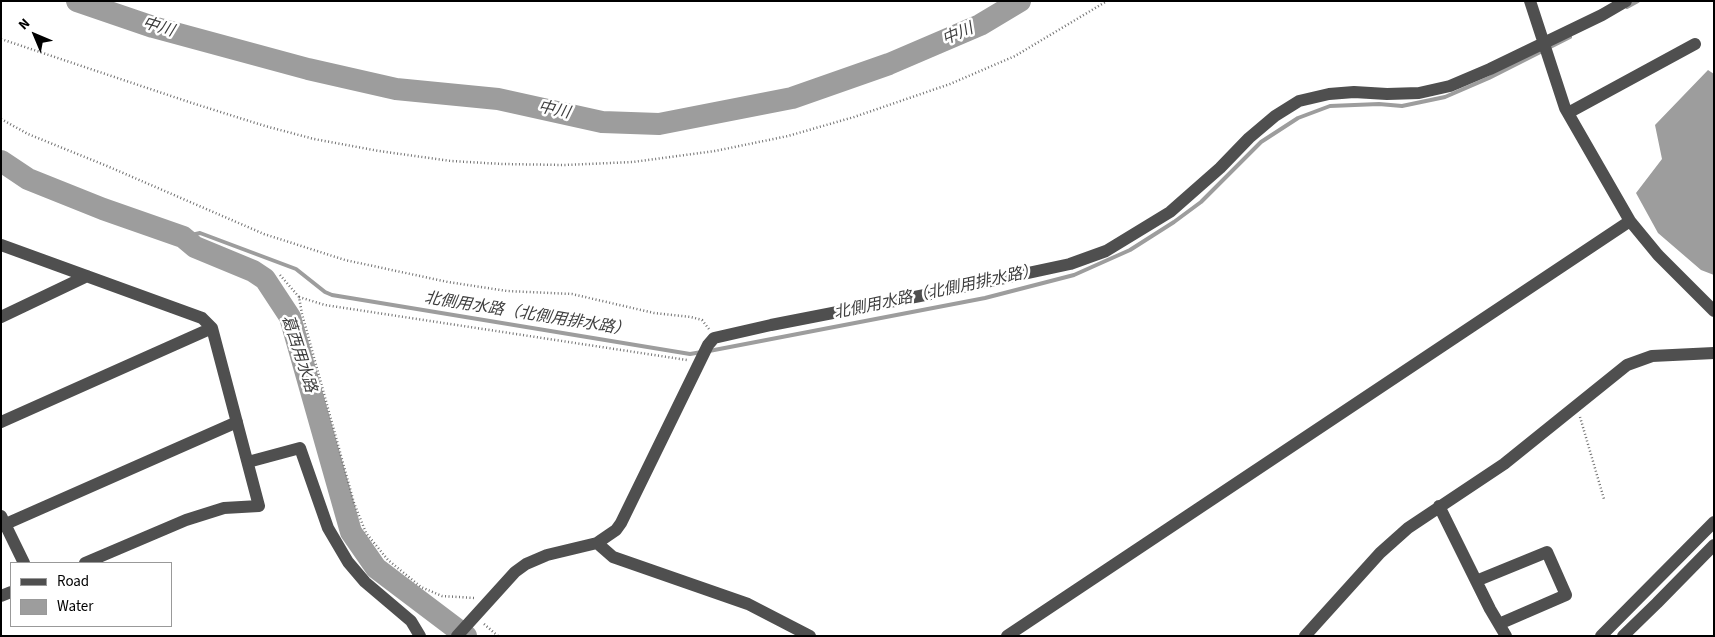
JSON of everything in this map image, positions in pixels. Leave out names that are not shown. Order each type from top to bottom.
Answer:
[{"type":"street","points":[[1530,1],[1565,108],[1630,221],[1658,255],[1714,311]]},
{"type":"street","points":[[457,636],[477,621],[485,604],[515,572],[526,564],[546,555],[597,542],[616,530],[711,341],[1070,264],[1106,251],[1170,212],[1220,168],[1249,138],[1275,116],[1299,101],[1329,94],[1354,92],[1419,93],[1450,86],[1545,43],[1626,1]]},
{"type":"street","points":[[1568,113],[1695,44]]},
{"type":"street","points":[[1007,636],[1630,221]]},
{"type":"street","points":[[1,245],[202,318],[212,328],[259,506],[224,508],[186,520],[87,562]]},
{"type":"street","points":[[1,317],[87,276]]},
{"type":"street","points":[[1,422],[212,328]]},
{"type":"street","points":[[1305,636],[1380,553],[1408,528],[1504,464],[1627,365],[1652,356],[1714,353]]},
{"type":"street","points":[[23,562],[2,522],[237,422]]},
{"type":"street","points":[[248,462],[300,448],[328,528],[348,562],[365,582],[411,621],[420,636]]},
{"type":"street","points":[[1439,506],[1476,581],[1502,630],[1566,594],[1547,552],[1476,581]]},
{"type":"street","points":[[1601,636],[1714,522]]},
{"type":"street","points":[[597,542],[613,557],[748,604],[810,636]]},
{"type":"street","points":[[1622,636],[1714,545]]},
{"type":"path","points":[[1,39],[192,103],[314,139],[379,152],[451,161],[502,164],[575,164],[633,162],[715,151],[788,136],[854,117],[950,84],[1015,56],[1107,1]]},
{"type":"path","points":[[1,120],[57,146],[264,234],[346,260],[448,282],[506,291],[572,294],[654,313],[691,317],[702,320],[711,341]]},
{"type":"path","points":[[280,275],[299,297],[354,503],[366,533],[388,560],[422,587],[437,595],[471,597],[479,599],[485,604]]},
{"type":"path","points":[[299,297],[325,305],[700,360]]},
{"type":"path","points":[[1577,406],[1604,499]]},
{"type":"path","points":[[477,621],[498,636]]},
{"type":"water","points":[[1708,70],[1714,74],[1714,275],[1701,270],[1658,233],[1636,193],[1662,159],[1655,125]]},
{"type":"waterway","name":"中川","points":[[77,1],[153,27],[308,69],[396,89],[498,99],[602,122],[659,124],[792,98],[889,64],[980,25],[1020,1]]},
{"type":"waterway","name":"北側用水路（北側用排水路）","points":[[1627,7],[1638,1]]},
{"type":"waterway","name":"北側用水路（北側用排水路）","points":[[709,351],[985,298],[1074,275],[1130,250],[1174,222],[1201,202],[1261,142],[1298,118],[1330,106],[1379,104],[1402,106],[1445,97],[1489,78],[1570,37]]},
{"type":"waterway","name":"葛西用水路","points":[[1,161],[28,179],[103,209],[183,237],[195,247],[253,271],[265,279],[290,317],[351,532],[376,568],[466,636]]},
{"type":"waterway","name":"北側用水路（北側用排水路）","points":[[183,237],[200,233],[296,269],[325,292],[332,295],[690,354],[702,352]]}]
